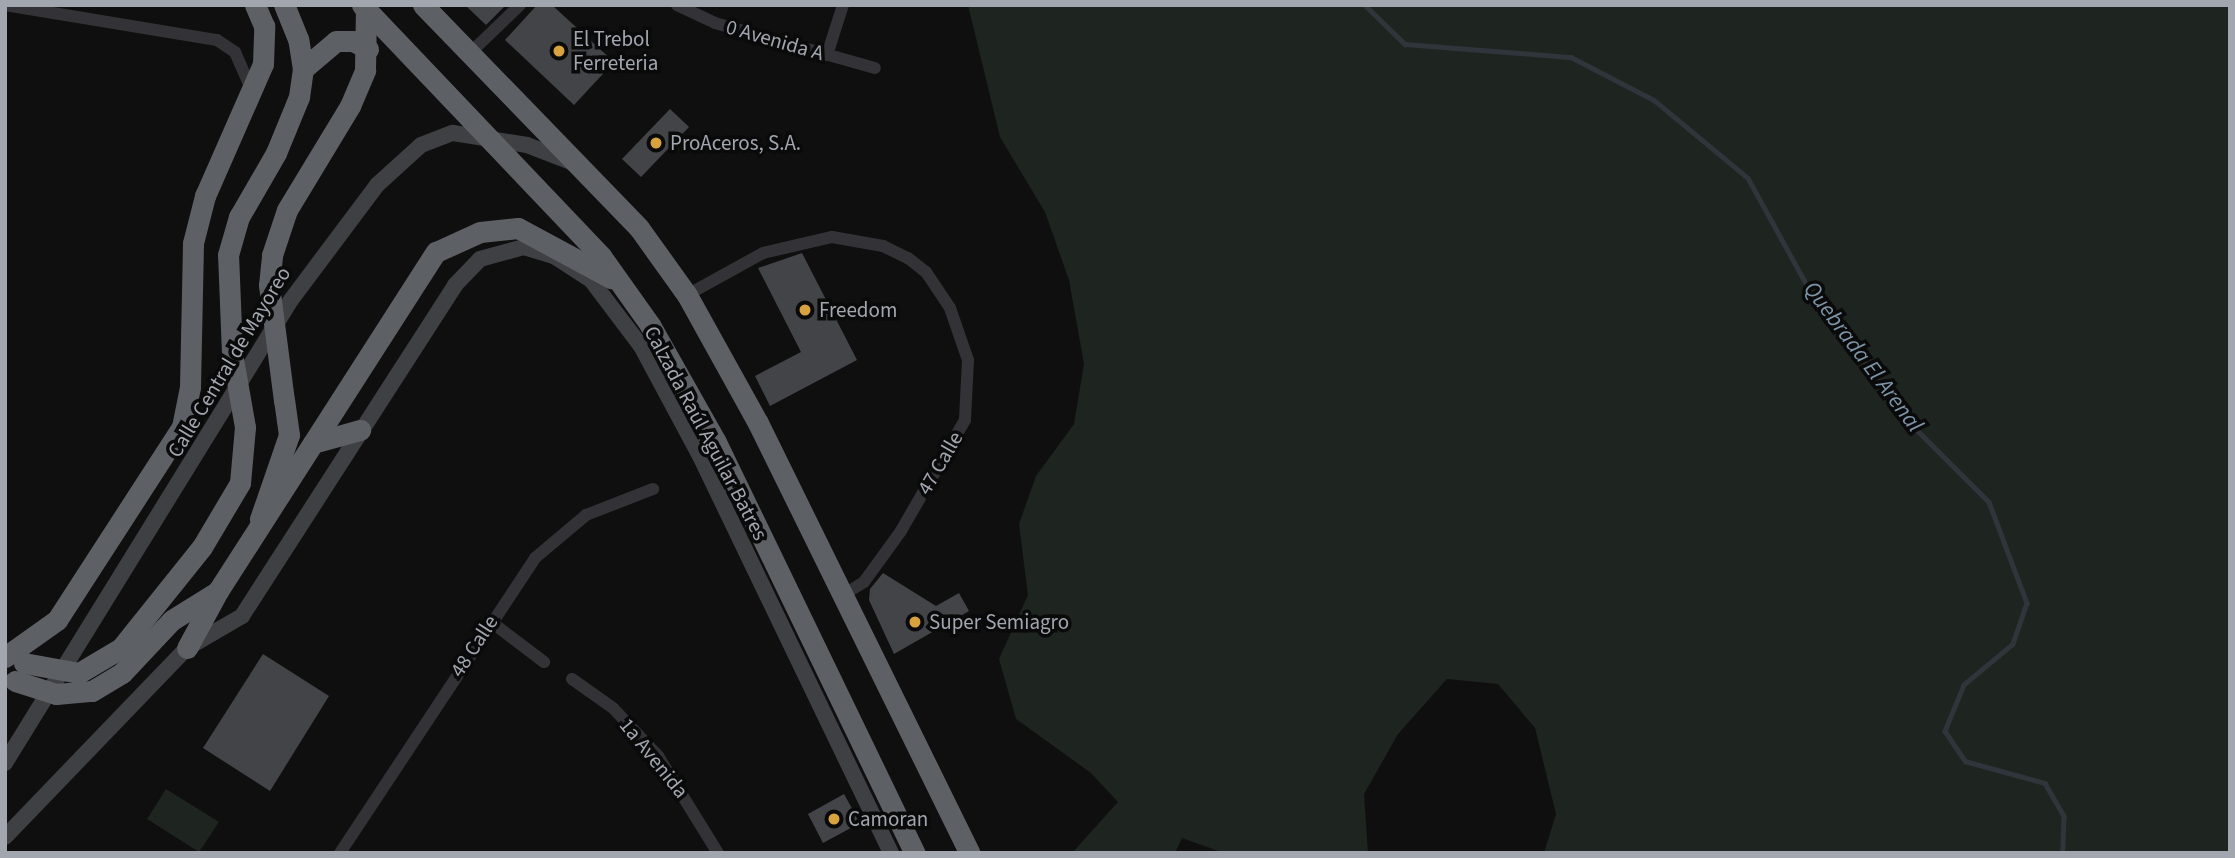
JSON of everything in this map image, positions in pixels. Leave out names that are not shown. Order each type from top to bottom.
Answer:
[{"type":"highway","points":[[11,663],[57,620],[183,427],[190,387],[193,243],[205,196],[252,91],[266,45],[255,5]]},
{"type":"highway","points":[[11,663],[79,673],[121,648],[160,604],[234,498],[244,457],[228,278],[232,235],[294,116],[303,69],[284,5]]},
{"type":"highway","points":[[257,531],[266,489],[289,435],[268,285],[283,222],[350,106],[368,49],[364,5]]},
{"type":"highway","name":"Calzada Raúl Aguilar Batres","points":[[364,5],[601,256],[650,325],[716,442],[915,853]]},
{"type":"highway","points":[[423,5],[582,166],[639,228],[687,295],[843,595],[970,853]]},
{"type":"highway","points":[[303,69],[336,41],[353,41],[368,49]]},
{"type":"highway","points":[[187,648],[218,591],[436,252],[480,232],[508,226],[619,283]]},
{"type":"highway","points":[[313,443],[360,430]]},
{"type":"highway","points":[[11,663],[60,695],[92,691],[122,673],[172,620],[218,591]]},
{"type":"main road","name":"Calle Central de Mayoreo","points":[[5,763],[239,396],[347,217],[421,145],[446,134],[468,134],[527,145],[582,166]]},
{"type":"main road","points":[[5,837],[187,648],[242,616],[360,430],[471,265],[510,247],[559,252],[584,275],[641,346],[685,426],[891,853]]},
{"type":"street","points":[[5,5],[217,40],[235,52],[252,91]]},
{"type":"street","points":[[470,53],[520,5]]},
{"type":"street","name":"0 Avenida A","points":[[677,5],[715,23],[875,68]]},
{"type":"street","points":[[827,55],[843,5]]},
{"type":"street","name":"47 Calle","points":[[687,295],[773,249],[832,237],[883,246],[908,258],[926,272],[950,308],[968,360],[965,420],[901,531],[864,582],[843,595]]},
{"type":"street","name":"48 Calle","points":[[340,853],[490,621],[535,558],[572,525],[653,489]]},
{"type":"street","points":[[490,621],[544,662]]},
{"type":"street","name":"1a Avenida","points":[[572,679],[613,708],[658,756],[718,853]]},
{"type":"shaded area","points":[[968,5],[2230,5],[2230,853],[1544,853],[1556,814],[1535,728],[1498,684],[1447,679],[1398,734],[1364,794],[1368,853],[1224,853],[1182,838],[1175,853],[1072,853],[1118,802],[1091,773],[1016,719],[999,659],[1028,595],[1019,524],[1036,476],[1074,424],[1084,364],[1069,280],[1045,212],[1000,137]]},
{"type":"shaded area","points":[[166,789],[219,822],[199,852],[147,819]]},
{"type":"building","points":[[465,5],[506,5],[486,25]]},
{"type":"building","name":"El Trebol Ferreteria","points":[[537,5],[552,5],[614,62],[574,105],[505,40]]},
{"type":"building","name":"ProAceros, S.A.","points":[[670,109],[689,127],[641,177],[622,159]]},
{"type":"building","name":"Freedom","points":[[802,253],[857,360],[770,406],[755,376],[801,352],[758,268]]},
{"type":"building","name":"Super Semiagro","points":[[883,573],[936,606],[959,593],[969,611],[894,654],[869,600],[870,589]]},
{"type":"building","points":[[263,654],[329,696],[270,791],[203,748]]},
{"type":"building","name":"Camoran","points":[[844,794],[860,823],[823,843],[808,814]]},
{"type":"waterway","name":"Quebrada El Arenal","points":[[1365,5],[1405,44],[1571,57],[1654,100],[1748,178],[1810,291],[1915,428],[1989,502],[2027,603],[2013,644],[1964,685],[1945,731],[1965,761],[2045,783],[2064,816],[2063,853]]},
{"type":"place","name":"El Trebol Ferreteria","points":[[559,51]]},
{"type":"place","name":"ProAceros, S.A.","points":[[656,143]]},
{"type":"place","name":"Freedom","points":[[805,310]]},
{"type":"place","name":"Super Semiagro","points":[[915,622]]},
{"type":"place","name":"Camoran","points":[[834,819]]}]
